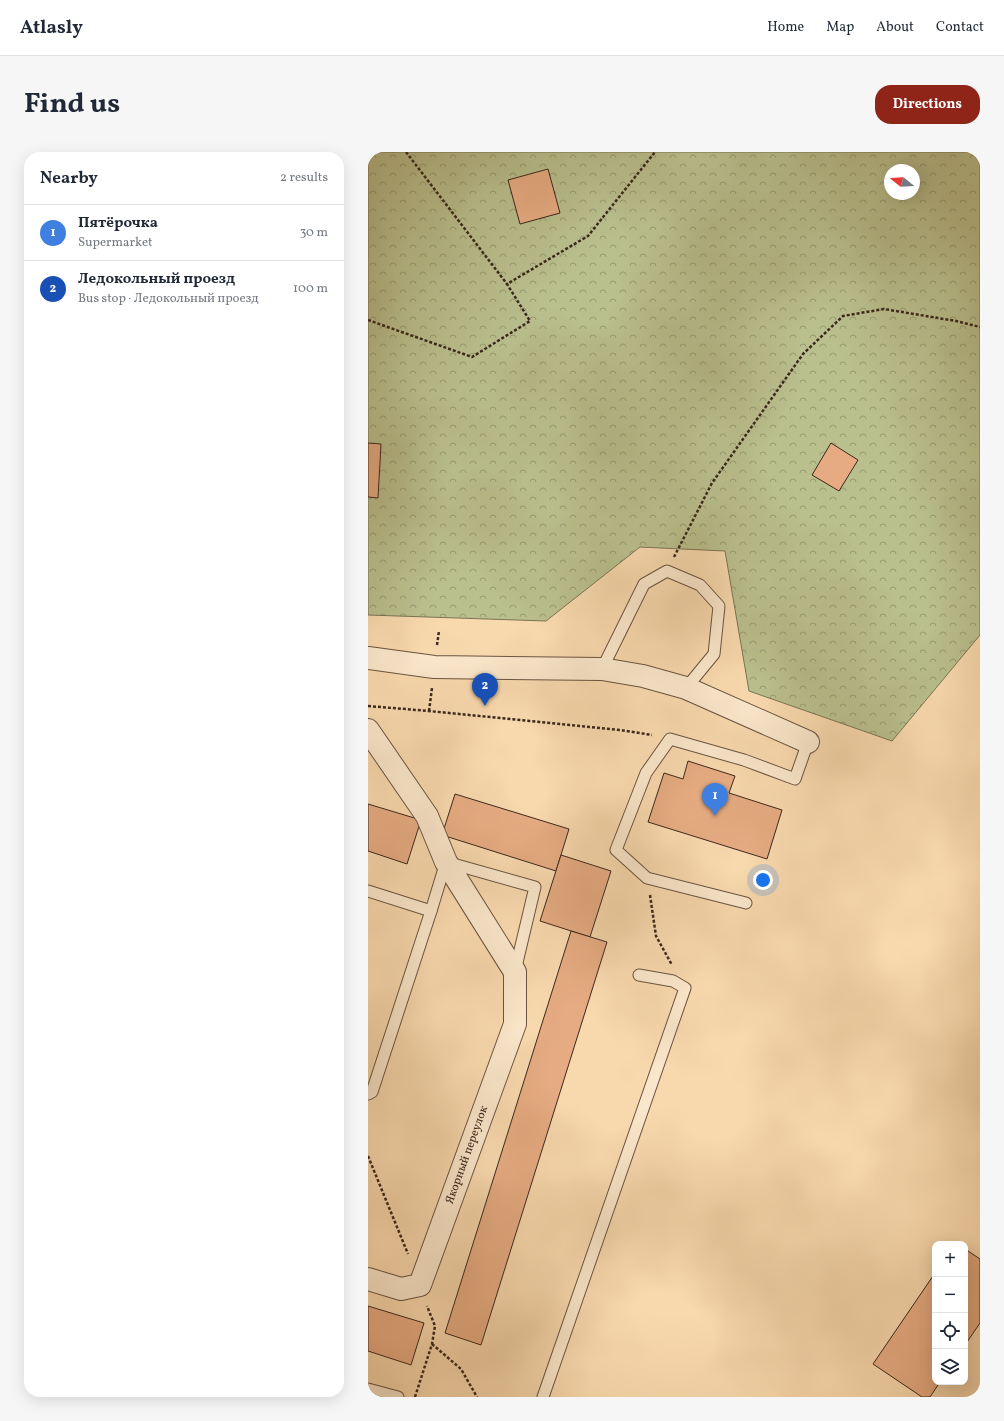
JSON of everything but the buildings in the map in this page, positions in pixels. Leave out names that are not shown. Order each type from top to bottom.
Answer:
[{"type":"street","points":[[368,658],[434,667],[602,670],[643,676],[686,688],[808,742]]},
{"type":"street","points":[[368,730],[427,816],[446,862],[515,972]]},
{"type":"street","name":"Якорный переулок","points":[[368,1279],[401,1289],[420,1285],[515,1024],[515,972]]},
{"type":"lane","points":[[602,670],[644,584],[667,571],[700,585],[719,606],[714,654],[686,688]]},
{"type":"lane","points":[[746,903],[647,878],[616,850],[646,774],[670,739],[744,760],[795,779],[808,742]]},
{"type":"lane","points":[[368,1094],[372,1092],[446,862],[535,887],[515,972]]},
{"type":"lane","points":[[368,891],[431,911]]},
{"type":"lane","points":[[543,1397],[685,988],[673,981],[639,975]]},
{"type":"lane","points":[[368,1389],[398,1397]]},
{"type":"path","points":[[368,320],[472,357],[530,321],[508,284],[406,152]]},
{"type":"path","points":[[508,284],[588,236],[655,152]]},
{"type":"path","points":[[667,571],[712,483],[803,354],[844,316],[884,309],[956,321],[980,327]]},
{"type":"path","points":[[368,706],[620,730],[670,739]]},
{"type":"path","points":[[647,878],[656,936],[672,966]]},
{"type":"path","points":[[368,1156],[395,1218],[410,1258]]},
{"type":"path","points":[[415,1397],[432,1344],[435,1326]]},
{"type":"path","points":[[432,1344],[461,1370],[477,1397]]},
{"type":"green space","points":[[368,152],[980,152],[980,635],[892,741],[749,691],[725,551],[640,547],[546,621],[368,615]]},
{"type":"place","name":"Ледокольный проезд","points":[[485,706]]},
{"type":"place","name":"Пятёрочка","points":[[715,816]]}]
